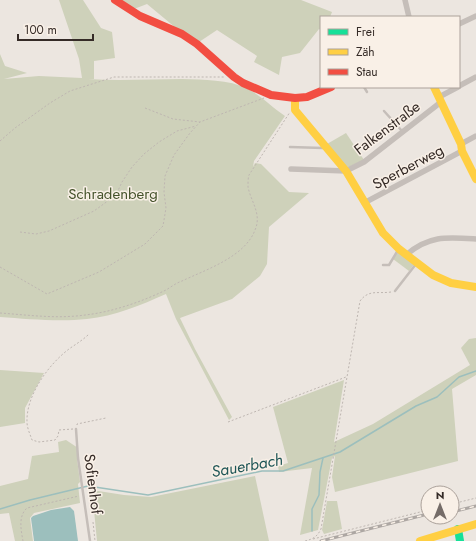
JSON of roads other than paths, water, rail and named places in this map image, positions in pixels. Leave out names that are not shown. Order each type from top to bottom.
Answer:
[{"type":"main road","points":[[115,0],[140,16],[182,34],[197,44],[234,77],[243,83],[271,95],[295,98],[307,97],[329,88]]},
{"type":"main road","points":[[434,88],[476,179]]},
{"type":"main road","points":[[295,98],[296,110],[346,171],[364,203],[383,232],[398,249],[433,275],[451,283],[476,287]]},
{"type":"main road","points":[[420,541],[476,524]]},
{"type":"main road","points":[[458,529],[460,541]]},
{"type":"street","points":[[405,0],[409,16]]},
{"type":"street","points":[[460,24],[476,16]]},
{"type":"street","name":"Falkenstraße","points":[[460,86],[476,77]]},
{"type":"street","name":"Falkenstraße","points":[[346,171],[364,162],[440,99],[456,88]]},
{"type":"street","name":"Sperberweg","points":[[364,203],[462,148],[476,136]]},
{"type":"street","points":[[291,169],[346,171]]},
{"type":"street","points":[[406,255],[417,246],[437,239],[476,239]]},
{"type":"lane","points":[[365,88],[367,92]]},
{"type":"lane","points":[[384,110],[402,132]]},
{"type":"lane","points":[[290,147],[326,148]]},
{"type":"lane","points":[[383,265],[389,265],[398,249]]},
{"type":"lane","points":[[395,291],[416,263]]},
{"type":"lane","name":"Sofienhof","points":[[76,429],[82,491],[90,541]]},
{"type":"water","points":[[70,507],[74,511],[78,541],[34,541],[31,518],[33,516],[51,510]]},
{"type":"waterway","name":"Sauerbach","points":[[0,509],[88,486],[148,495],[262,471],[283,471],[340,452],[416,406],[437,397],[459,377],[476,371]]},
{"type":"waterway","points":[[312,531],[312,509],[319,495],[320,472],[323,458]]},
{"type":"railway","points":[[460,510],[476,506]]},
{"type":"railway","points":[[321,541],[420,516]]},
{"type":"park label","name":"Schradenberg","points":[[113,194]]}]
